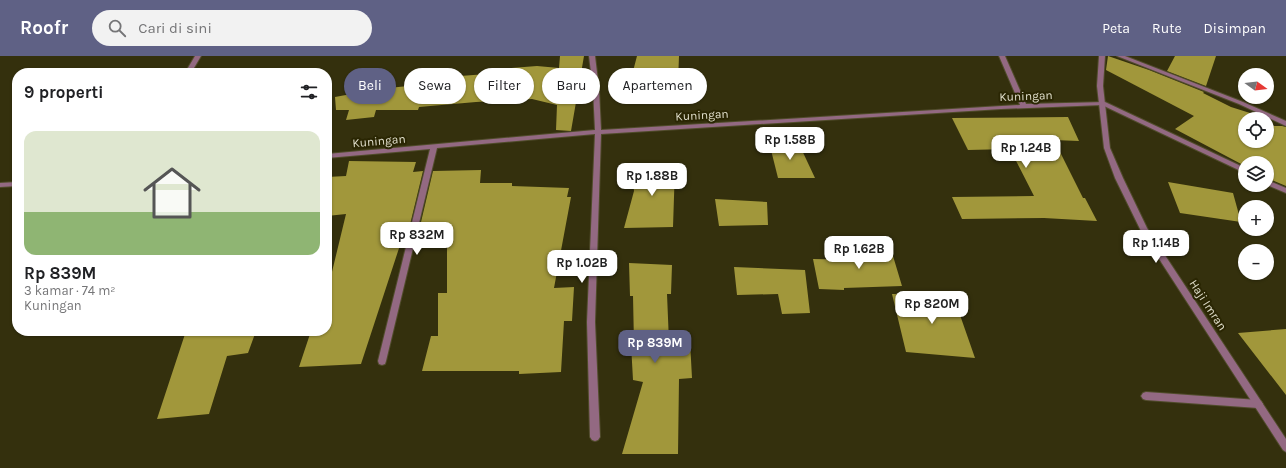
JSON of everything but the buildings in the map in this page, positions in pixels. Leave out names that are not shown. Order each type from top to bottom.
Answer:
[{"type":"street","points":[[191,68],[198,56]]},
{"type":"street","points":[[592,56],[598,96],[591,322],[595,437]]},
{"type":"street","points":[[1002,56],[1024,107]]},
{"type":"street","name":"Haji Imran","points":[[1102,56],[1100,86],[1107,148],[1144,229],[1286,447]]},
{"type":"street","points":[[1120,56],[1241,103],[1286,124]]},
{"type":"street","points":[[1103,103],[1238,168]]},
{"type":"street","name":"Kuningan","points":[[332,156],[598,132],[1103,103]]},
{"type":"street","points":[[382,361],[434,147]]},
{"type":"street","points":[[0,185],[12,184]]},
{"type":"street","points":[[1274,185],[1286,191]]},
{"type":"street","points":[[1146,396],[1258,404]]}]
